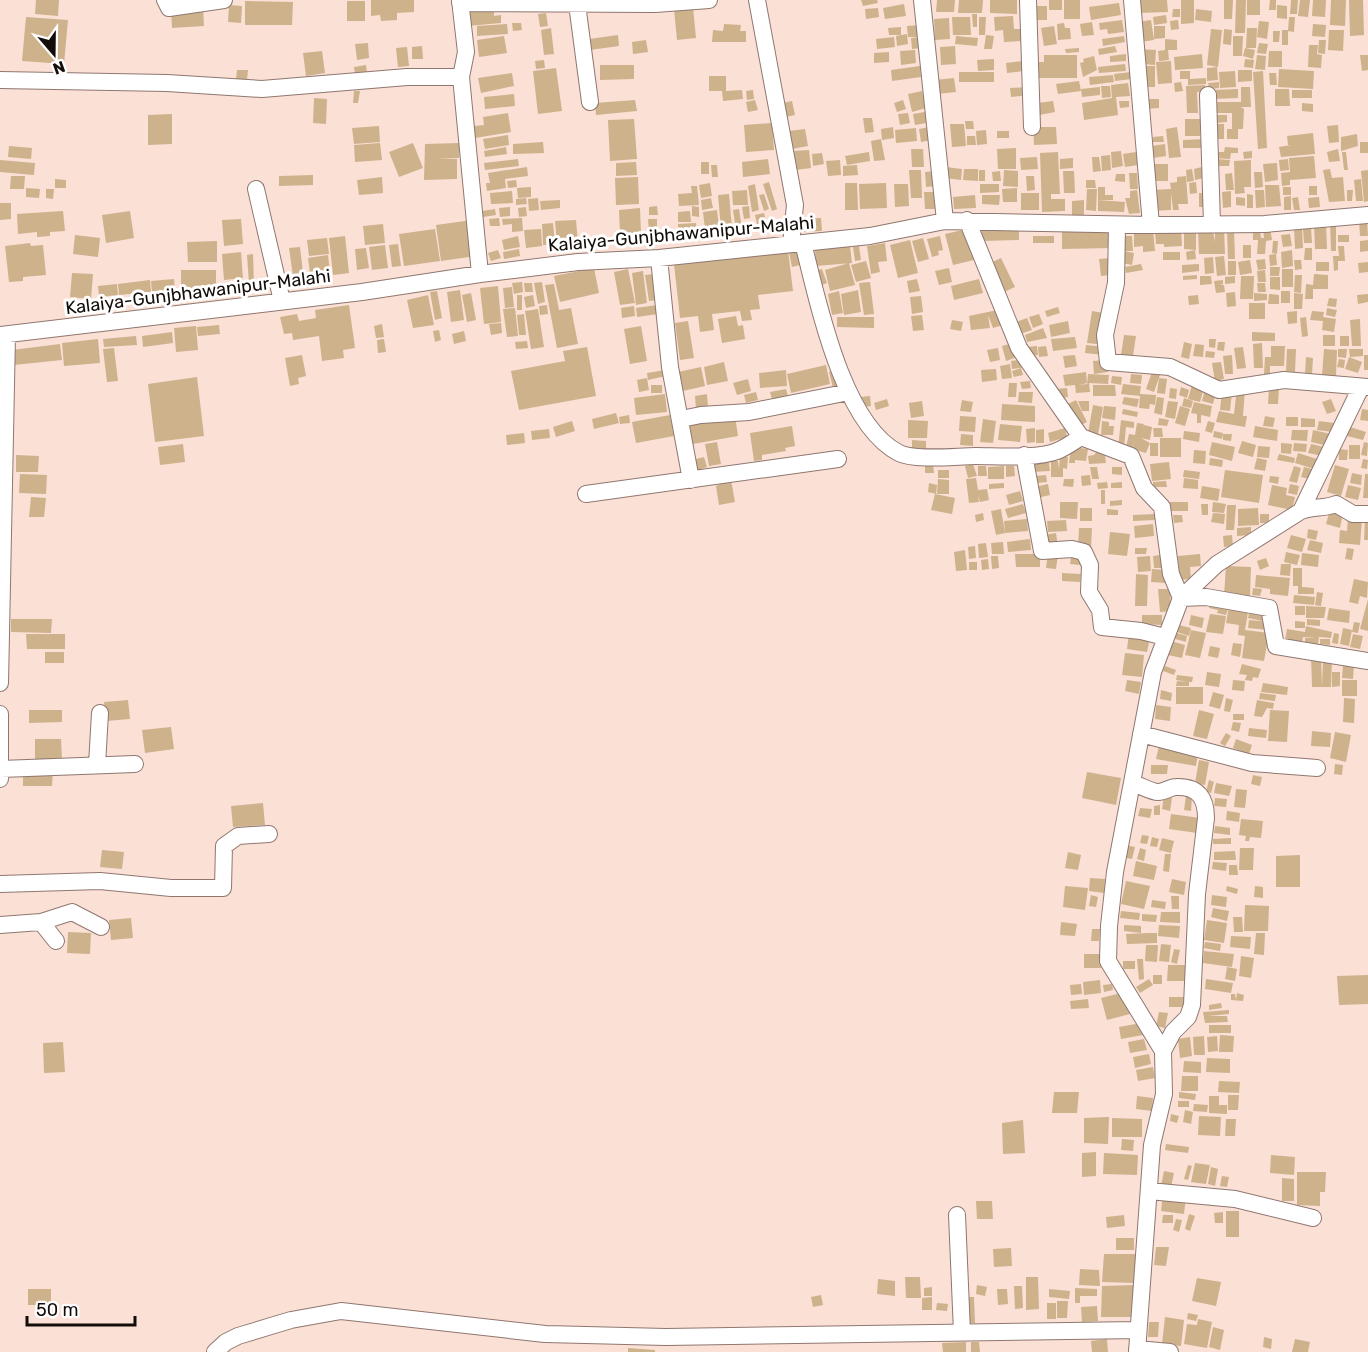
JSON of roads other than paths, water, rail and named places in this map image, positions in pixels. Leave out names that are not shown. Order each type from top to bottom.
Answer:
[{"type":"street","points":[[165,0],[169,8],[224,0]]},
{"type":"street","points":[[480,274],[461,77],[466,52],[460,1],[655,4],[709,0]]},
{"type":"street","points":[[757,0],[795,205],[797,243],[856,410],[872,433],[900,454],[932,457],[1056,452],[1081,437]]},
{"type":"street","points":[[922,0],[945,222]]},
{"type":"street","points":[[1028,0],[1032,127]]},
{"type":"street","points":[[1132,0],[1151,225]]},
{"type":"street","points":[[577,4],[590,102]]},
{"type":"street","points":[[0,80],[166,83],[262,89],[407,77],[461,77]]},
{"type":"street","points":[[1208,95],[1212,224]]},
{"type":"street","points":[[256,189],[282,301]]},
{"type":"street","name":"Kalaiya-Gunjbhawanipur-Malahi","points":[[4,335],[578,262],[659,258],[870,236],[967,220],[1117,225],[1265,224],[1368,214]]},
{"type":"street","points":[[967,220],[1019,348],[1081,437],[1131,456],[1144,488],[1162,507],[1171,574],[1181,598]]},
{"type":"street","points":[[1117,225],[1116,283],[1105,335],[1108,362],[1170,367],[1219,390],[1284,380],[1365,387],[1301,511]]},
{"type":"street","points":[[659,258],[670,367],[691,480]]},
{"type":"street","points":[[0,683],[4,335]]},
{"type":"street","points":[[681,419],[701,415],[749,412],[849,392]]},
{"type":"street","points":[[1024,455],[1042,551],[1072,549],[1084,552],[1090,565],[1089,592],[1100,610],[1102,627],[1141,631],[1165,637]]},
{"type":"street","points":[[586,494],[838,459]]},
{"type":"street","points":[[1163,1052],[1108,961],[1108,926],[1115,872],[1141,734],[1154,672],[1165,637],[1181,598],[1217,564],[1301,511],[1313,506],[1327,508],[1336,504],[1353,514],[1368,514]]},
{"type":"street","points":[[1181,598],[1206,597],[1269,608],[1276,646],[1368,661]]},
{"type":"street","points":[[97,765],[100,713]]},
{"type":"street","points":[[0,714],[0,774],[97,765],[135,764]]},
{"type":"street","points":[[1141,734],[1208,749],[1252,763],[1317,768]]},
{"type":"street","points":[[1132,783],[1156,792],[1175,786],[1199,792],[1206,802],[1192,955],[1192,1005],[1188,1017],[1173,1032],[1163,1052],[1164,1094],[1152,1145],[1138,1330],[1137,1350],[1170,1352]]},
{"type":"street","points":[[0,885],[100,881],[171,888],[223,888],[224,846],[238,836],[269,834]]},
{"type":"street","points":[[0,925],[41,922],[72,912],[101,927]]},
{"type":"street","points":[[41,922],[56,941]]},
{"type":"street","points":[[1149,1191],[1235,1199],[1313,1218]]},
{"type":"street","points":[[957,1215],[962,1332]]},
{"type":"street","points":[[215,1352],[226,1342],[238,1336],[291,1320],[341,1311],[545,1335],[666,1337],[1138,1330]]}]
